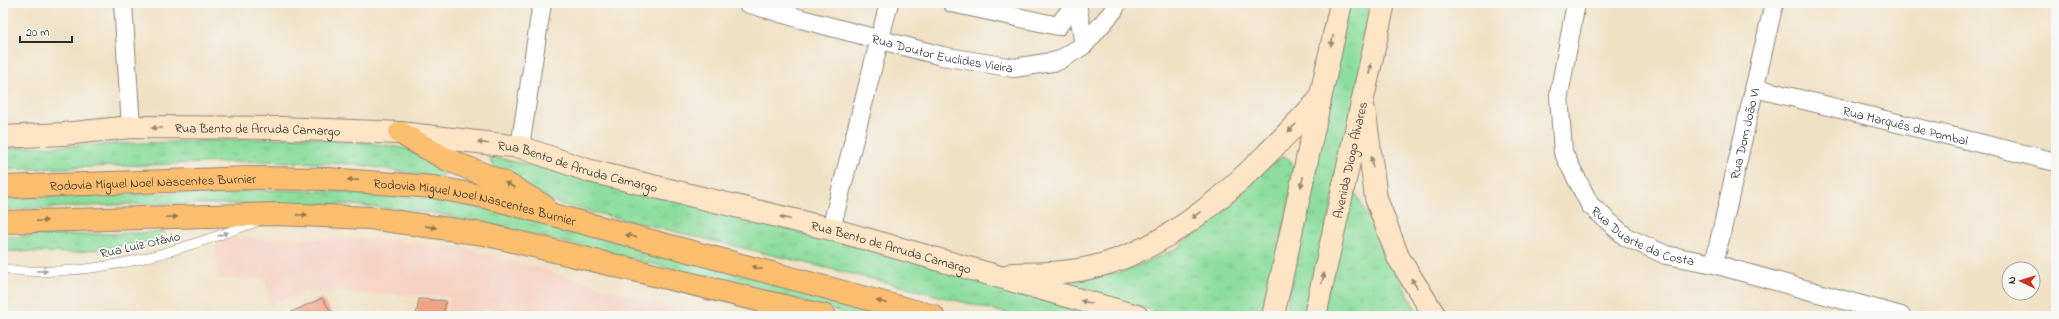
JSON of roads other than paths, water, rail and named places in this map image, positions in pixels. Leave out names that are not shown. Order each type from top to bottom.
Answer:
[{"type":"highway","points":[[400,133],[446,158],[506,182],[567,220]]},
{"type":"highway","name":"Rodovia Miguel Noel Nascentes Burnier","points":[[3,187],[249,178],[374,181],[433,187],[471,194],[567,220],[693,251],[933,316]]},
{"type":"highway","points":[[3,222],[277,214],[370,218],[484,234],[825,316]]},
{"type":"street","points":[[123,3],[131,127]]},
{"type":"street","points":[[520,148],[542,3]]},
{"type":"street","name":"Rua Doutor Euclides Vieira","points":[[747,3],[878,40],[942,56],[1014,68],[1058,61],[1084,45],[1114,10],[1117,3]]},
{"type":"street","points":[[831,229],[878,40],[889,3]]},
{"type":"street","points":[[952,3],[1058,26],[1077,3]]},
{"type":"street","points":[[1077,3],[1084,45]]},
{"type":"street","points":[[1273,316],[1341,3]]},
{"type":"street","name":"Avenida Diogo Álvares","points":[[1315,316],[1364,101],[1384,3]]},
{"type":"street","name":"Rua Duarte da Costa","points":[[1576,3],[1559,95],[1563,152],[1590,205],[1626,237],[1666,255],[1714,264],[1901,316]]},
{"type":"street","name":"Rua Dom João VI","points":[[1714,264],[1774,3]]},
{"type":"street","name":"Rua Marquês de Pombal","points":[[1755,88],[2056,162]]},
{"type":"street","points":[[992,274],[1060,274],[1108,263],[1150,246],[1196,216],[1232,186],[1319,100]]},
{"type":"street","points":[[1364,101],[1376,198],[1398,257],[1435,316]]},
{"type":"street","name":"Rua Bento de Arruda Camargo","points":[[3,137],[63,134],[131,127],[281,128],[400,133],[520,148],[590,171],[831,229],[1137,316]]},
{"type":"street","points":[[754,299],[789,316]]},
{"type":"lane","name":"Rua Luiz Otávio","points":[[3,268],[42,272],[90,269],[163,255],[277,214]]}]
